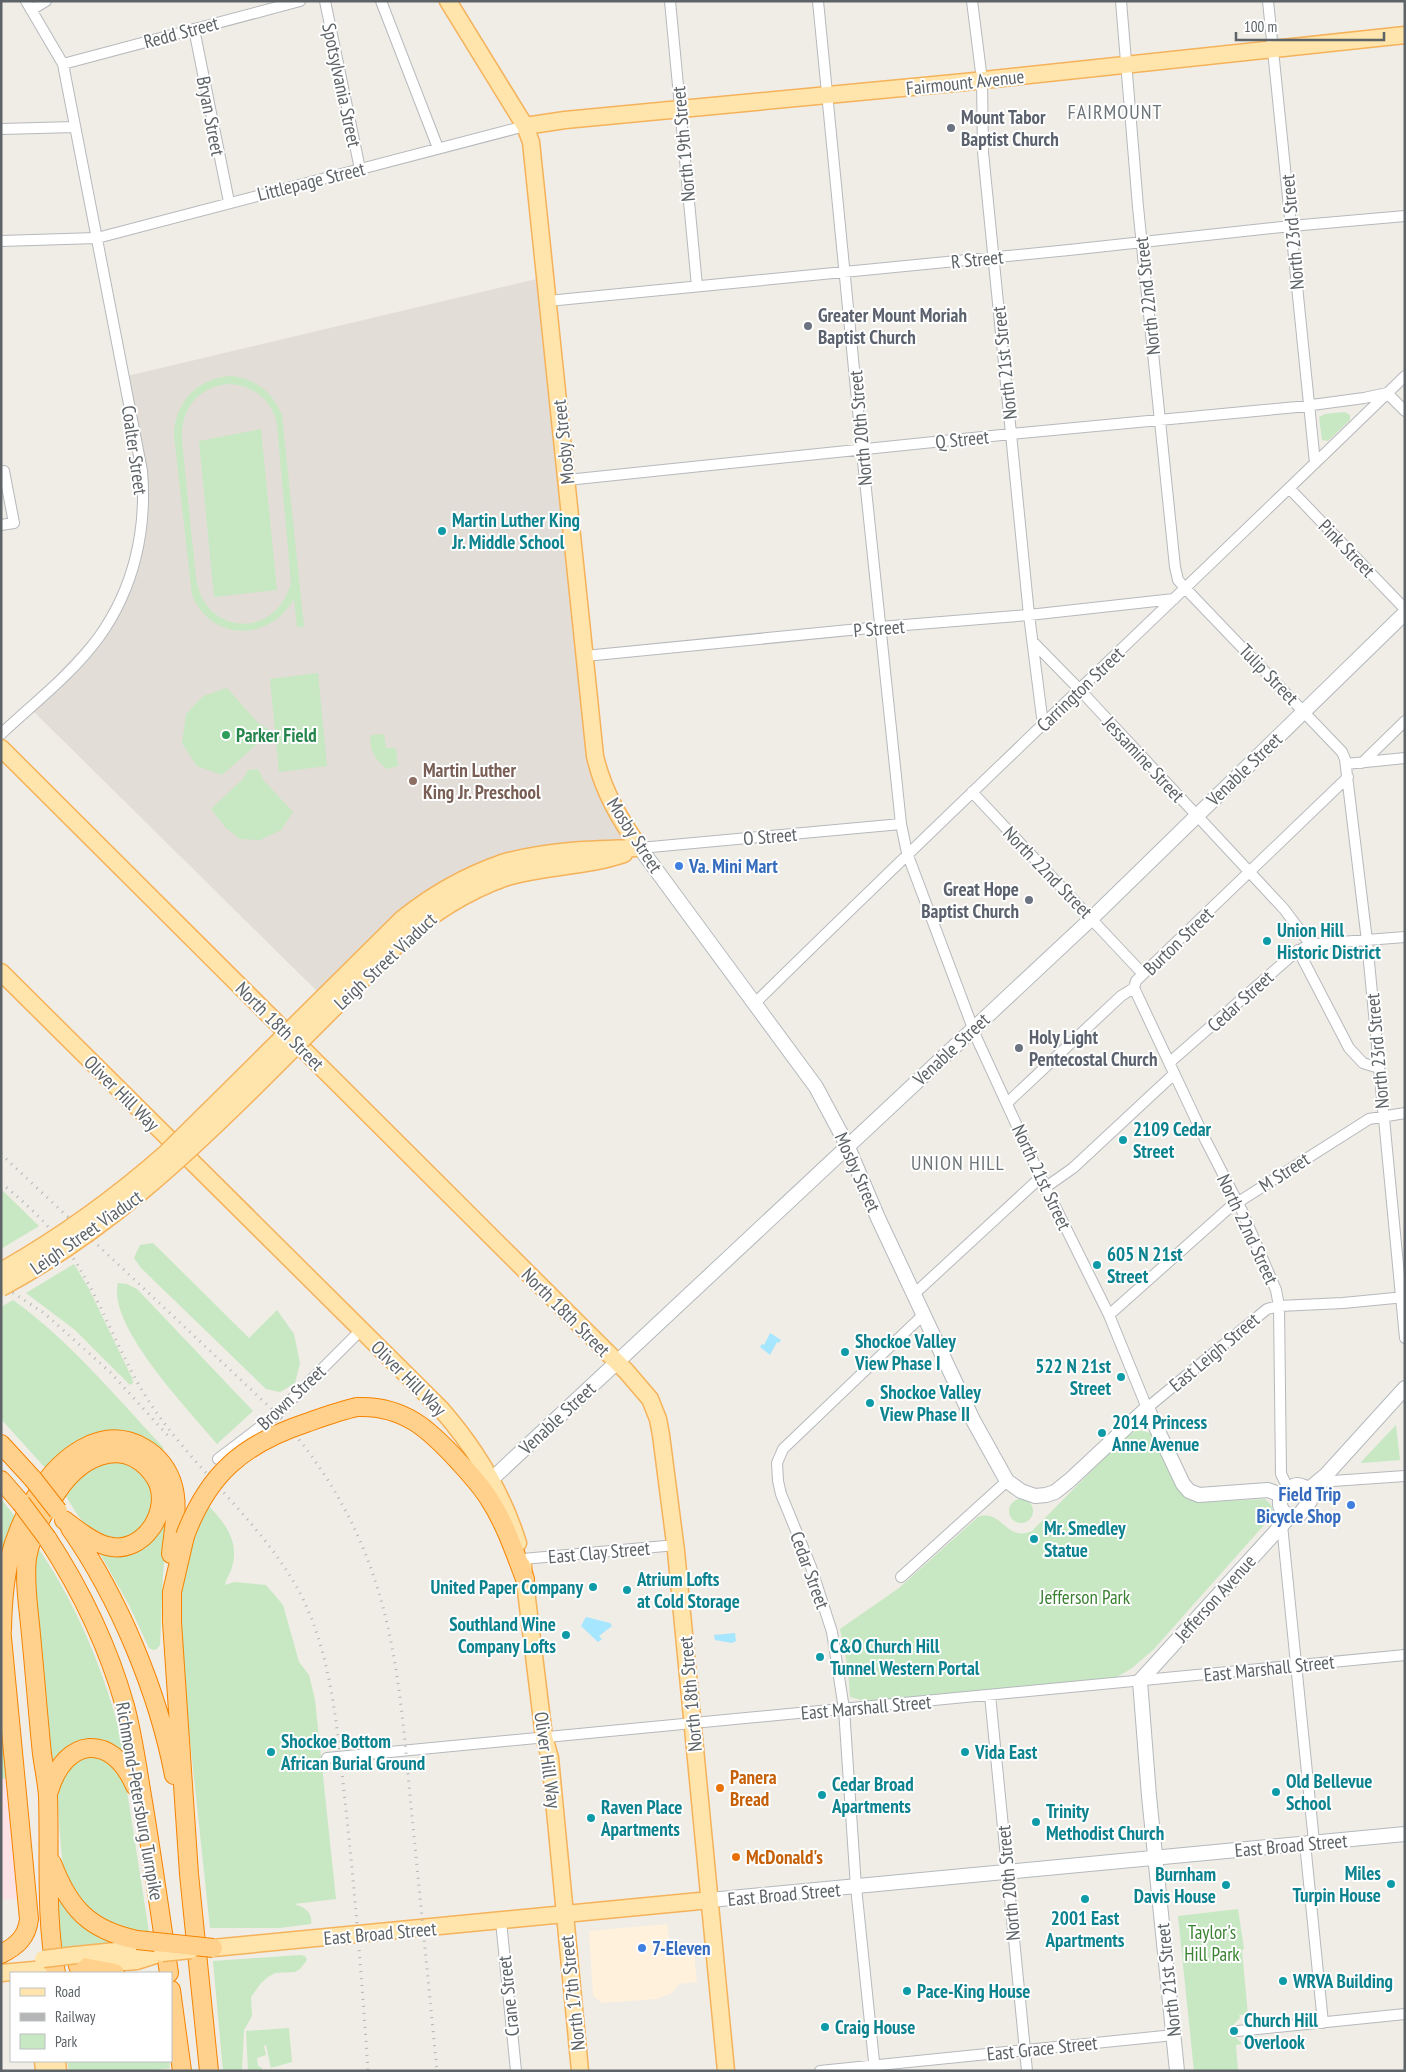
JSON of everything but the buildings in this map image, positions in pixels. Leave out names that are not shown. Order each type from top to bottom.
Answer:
[{"type":"highway","points":[[172,1614],[176,1570],[184,1536],[195,1511],[212,1482],[244,1451],[285,1430],[357,1407],[371,1406],[405,1415],[425,1428],[443,1445],[491,1501],[508,1535],[524,1579]]},
{"type":"highway","points":[[1,1954],[13,1948],[22,1938],[26,1931],[28,1919],[2,1629],[3,1592],[11,1549],[38,1493],[50,1476],[78,1450],[106,1439],[137,1444],[150,1451],[167,1470],[173,1485],[175,1500],[171,1565],[172,1614],[189,1874]]},
{"type":"highway","points":[[1,1444],[33,1479],[61,1516],[92,1565],[119,1614],[157,1709],[170,1753],[179,1797],[189,1874],[209,2071]]},
{"type":"highway","points":[[39,1967],[50,1916],[48,1794],[27,1592],[26,1574],[30,1546],[49,1504],[61,1486],[76,1469],[98,1456],[111,1453],[125,1454],[138,1459],[148,1467],[160,1490],[162,1504],[158,1518],[152,1527],[132,1545],[121,1548],[95,1542],[61,1516]]},
{"type":"highway","name":"Richmond-Petersburg Turnpike","points":[[1,1480],[47,1538],[78,1590],[112,1666],[130,1730],[169,1972]]},
{"type":"highway","points":[[48,1794],[56,1771],[64,1761],[82,1750],[96,1749],[113,1755],[124,1766],[134,1784],[145,1814]]},
{"type":"highway","points":[[48,1849],[62,1888],[75,1908],[136,1950],[217,1948]]},
{"type":"highway","points":[[76,1963],[111,1972]]},
{"type":"highway","points":[[172,1997],[182,2070]]},
{"type":"main road","name":"Mosby Street","points":[[448,1],[525,126],[531,142],[592,737],[598,770],[610,801],[640,848]]},
{"type":"main road","name":"Fairmount Avenue","points":[[525,126],[982,80],[1405,34]]},
{"type":"main road","name":"North 18th Street","points":[[1,748],[643,1389],[650,1399],[658,1419],[676,1545],[726,2071]]},
{"type":"main road","name":"Leigh Street Viaduct","points":[[1,1288],[74,1244],[158,1180],[196,1146],[397,944],[424,921],[505,870],[534,855],[562,851],[640,848]]},
{"type":"main road","name":"Leigh Street Viaduct","points":[[1,1271],[48,1243],[84,1218],[152,1165],[191,1129],[402,919],[446,888],[475,873],[505,870]]},
{"type":"main road","name":"Oliver Hill Way","points":[[1,972],[447,1415],[465,1436],[492,1479],[510,1516],[523,1558],[544,1736],[550,1758],[565,1915]]},
{"type":"main road","name":"East Broad Street","points":[[1,1973],[76,1963],[136,1950],[162,1953],[501,1922],[710,1900]]},
{"type":"main road","name":"North 17th Street","points":[[565,1915],[580,2071]]},
{"type":"main road","name":"East Broad Street","points":[[1,1962],[39,1967]]},
{"type":"street","points":[[29,6],[46,1]]},
{"type":"street","name":"Redd Street","points":[[63,64],[279,4],[300,1]]},
{"type":"street","name":"Spotsylvania Street","points":[[325,1],[360,169]]},
{"type":"street","points":[[381,1],[438,148]]},
{"type":"street","name":"North 19th Street","points":[[670,1],[697,286]]},
{"type":"street","name":"North 20th Street","points":[[818,1],[880,628],[901,824],[907,853]]},
{"type":"street","name":"North 21st Street","points":[[972,1],[982,80],[983,152],[993,257],[1029,615],[1034,642],[1043,725]]},
{"type":"street","name":"North 22nd Street","points":[[1121,1],[1142,242],[1175,567],[1178,580],[1185,588]]},
{"type":"street","name":"North 23rd Street","points":[[1268,1],[1314,463]]},
{"type":"street","name":"Coalter Street","points":[[1,734],[76,664],[98,638],[116,610],[130,577],[139,548],[143,517],[142,470],[63,64],[29,6]]},
{"type":"street","name":"Bryan Street","points":[[194,29],[229,202]]},
{"type":"street","name":"Littlepage Street","points":[[97,238],[525,126]]},
{"type":"street","points":[[1,128],[75,127]]},
{"type":"street","name":"R Street","points":[[548,301],[1405,216]]},
{"type":"street","points":[[1,241],[97,238]]},
{"type":"street","name":"Carrington Street","points":[[755,1003],[907,853],[1080,690],[1405,376]]},
{"type":"street","points":[[1387,393],[1405,410]]},
{"type":"street","name":"Q Street","points":[[567,480],[1011,434],[1308,406],[1367,398],[1387,393]]},
{"type":"street","points":[[1,472],[4,471],[14,523],[1,525]]},
{"type":"street","name":"Pink Street","points":[[1289,488],[1405,608]]},
{"type":"street","name":"Tulip Street","points":[[1185,588],[1342,752],[1346,764]]},
{"type":"street","name":"P Street","points":[[585,656],[1029,615],[1174,599]]},
{"type":"street","name":"Venable Street","points":[[492,1479],[847,1145],[1092,918],[1405,613]]},
{"type":"street","name":"Jessamine Street","points":[[1034,642],[1250,872],[1300,928],[1311,945]]},
{"type":"street","points":[[1362,762],[1405,721]]},
{"type":"street","points":[[1346,764],[1405,758]]},
{"type":"street","name":"North 23rd Street","points":[[1346,764],[1367,941],[1405,1338]]},
{"type":"street","name":"Burton Street","points":[[1007,1103],[1121,996],[1134,988],[1136,981],[1143,974],[1348,777]]},
{"type":"street","name":"North 22nd Street","points":[[972,792],[1143,974]]},
{"type":"street","name":"O Street","points":[[640,848],[901,824]]},
{"type":"street","name":"Mosby Street","points":[[640,848],[816,1087],[847,1145],[923,1315],[973,1420],[1007,1481]]},
{"type":"street","name":"North 21st Street","points":[[907,853],[973,1029],[1043,1182],[1109,1315],[1147,1408],[1182,1484],[1191,1493],[1199,1495],[1268,1490],[1285,1492]]},
{"type":"street","name":"Cedar Street","points":[[1169,1063],[1298,950],[1311,945],[1405,937]]},
{"type":"street","points":[[1298,950],[1349,1048],[1363,1063],[1379,1068]]},
{"type":"street","name":"North 22nd Street","points":[[1134,988],[1238,1203],[1276,1290],[1279,1306],[1281,1474],[1285,1492]]},
{"type":"street","points":[[914,1295],[1043,1182],[1073,1168],[1174,1074]]},
{"type":"street","name":"M Street","points":[[1109,1315],[1229,1208],[1369,1119],[1383,1115],[1405,1113]]},
{"type":"street","name":"East Leigh Street","points":[[1147,1408],[1262,1312],[1272,1307],[1402,1297]]},
{"type":"street","name":"Cedar Street","points":[[856,1887],[844,1709],[832,1632],[811,1567],[781,1494],[776,1471],[779,1456],[789,1444],[923,1315]]},
{"type":"street","name":"Brown Street","points":[[218,1459],[277,1414],[361,1330]]},
{"type":"street","points":[[1313,1486],[1405,1388]]},
{"type":"street","points":[[901,1577],[1007,1481],[1021,1491],[1035,1496],[1050,1494],[1059,1489],[1147,1408]]},
{"type":"street","points":[[1323,2023],[1286,1520],[1279,1504],[1285,1492],[1297,1485],[1306,1487],[1405,1476]]},
{"type":"street","name":"Jefferson Avenue","points":[[1140,1681],[1286,1520],[1300,1514],[1308,1506],[1313,1486]]},
{"type":"street","name":"East Clay Street","points":[[523,1558],[676,1545]]},
{"type":"street","name":"East Marshall Street","points":[[327,1758],[1405,1654]]},
{"type":"street","name":"North 21st Street","points":[[1140,1681],[1155,1857],[1177,2071]]},
{"type":"street","name":"North 20th Street","points":[[990,1695],[1027,2071]]},
{"type":"street","name":"East Broad Street","points":[[710,1900],[1405,1834]]},
{"type":"street","points":[[856,1887],[875,2068]]},
{"type":"street","name":"Crane Street","points":[[501,1922],[516,2071]]},
{"type":"street","points":[[1238,2031],[1405,2014]]},
{"type":"street","name":"East Grace Street","points":[[820,2071],[875,2068],[1174,2035]]},
{"type":"shaded area","points":[[545,277],[593,742],[640,848],[533,855],[323,997],[28,706],[95,634],[122,595],[143,505],[123,377]]},
{"type":"shaded area","points":[[1,1696],[20,1898],[1,1900]]},
{"type":"shaded area","points":[[667,1924],[670,1947],[675,1953],[694,1954],[697,1982],[679,1984],[672,1993],[657,1999],[602,2003],[593,1996],[589,1931]]},
{"type":"green space","points":[[232,376],[241,378],[263,388],[274,400],[282,415],[304,627],[297,627],[294,599],[284,613],[271,623],[256,629],[242,631],[227,628],[213,622],[201,611],[192,595],[174,436],[175,424],[183,403],[190,394],[209,381]],"holes":[[[236,385],[253,390],[260,395],[275,416],[291,583],[283,602],[271,614],[256,622],[241,624],[226,620],[212,611],[202,597],[196,578],[182,441],[184,420],[192,403],[207,390],[216,386]]]},
{"type":"green space","points":[[1345,412],[1350,415],[1350,420],[1328,441],[1322,440],[1319,417],[1325,414]]},
{"type":"green space","points":[[261,429],[277,590],[214,597],[199,441]]},
{"type":"green space","points":[[318,673],[327,766],[279,772],[270,679]]},
{"type":"green space","name":"Parker Field","points":[[227,688],[257,722],[268,729],[267,740],[256,745],[222,775],[197,766],[182,743],[186,714],[203,696]]},
{"type":"green space","points":[[384,734],[386,748],[396,748],[398,766],[387,769],[376,758],[370,740],[371,735]]},
{"type":"green space","points":[[258,769],[264,781],[293,812],[281,830],[260,840],[240,839],[225,827],[211,809],[243,779],[248,770]]},
{"type":"green space","points":[[1,1189],[39,1226],[1,1249]]},
{"type":"green space","points":[[153,1243],[249,1338],[277,1310],[294,1334],[300,1363],[295,1383],[280,1392],[266,1389],[141,1268],[134,1258],[140,1245]]},
{"type":"green space","points":[[74,1264],[89,1289],[132,1378],[133,1383],[130,1385],[75,1330],[26,1293]]},
{"type":"green space","points":[[118,1283],[127,1284],[137,1289],[253,1411],[217,1444],[171,1390],[137,1344],[125,1322],[118,1301]]},
{"type":"green space","points":[[13,1300],[73,1351],[163,1447],[164,1457],[158,1449],[47,1470],[1,1419],[1,1307]]},
{"type":"green space","points":[[1396,1425],[1400,1460],[1362,1463],[1361,1462]]},
{"type":"green space","name":"Jefferson Park","points":[[1138,1430],[1151,1433],[1194,1498],[1205,1502],[1265,1499],[1269,1502],[1272,1509],[1267,1521],[1154,1649],[1132,1668],[1106,1684],[881,1705],[850,1697],[848,1669],[840,1629],[899,1588],[978,1517],[993,1517],[1016,1533],[1032,1531],[1126,1436]]},
{"type":"green space","points":[[111,1461],[125,1463],[141,1473],[149,1484],[155,1501],[149,1520],[143,1527],[128,1537],[119,1539],[101,1537],[90,1530],[64,1493],[80,1477],[103,1463]]},
{"type":"green space","points":[[1,1499],[17,1519],[1,1558]]},
{"type":"green space","points":[[1021,1499],[1026,1500],[1032,1506],[1032,1516],[1026,1522],[1021,1523],[1016,1522],[1010,1516],[1009,1511],[1010,1506],[1016,1500]]},
{"type":"green space","name":"Shockoe Bottom African Burial Ground","points":[[205,1502],[224,1524],[232,1539],[234,1557],[225,1585],[234,1582],[266,1585],[283,1605],[299,1662],[309,1675],[315,1700],[336,1899],[294,1904],[309,1913],[311,1924],[279,1928],[210,1928],[180,1646],[180,1577]]},
{"type":"green space","points":[[169,1521],[163,1573],[160,1645],[157,1649],[153,1650],[149,1648],[129,1605],[98,1550],[151,1540],[165,1523]]},
{"type":"green space","points":[[38,1548],[68,1597],[92,1649],[120,1730],[127,1758],[107,1743],[87,1739],[67,1746],[50,1764],[33,1586]]},
{"type":"green space","points":[[1,1696],[9,1778],[1,1779]]},
{"type":"green space","points":[[84,1757],[99,1757],[108,1760],[125,1778],[149,1932],[128,1929],[102,1919],[67,1884],[63,1866],[58,1792],[63,1776],[76,1762]]},
{"type":"green space","points":[[55,1889],[118,1943],[60,1949]]},
{"type":"green space","name":"Taylor's Hill Park","points":[[1238,1909],[1244,1949],[1242,1950],[1248,2015],[1239,2015],[1240,2018],[1232,2029],[1234,2035],[1242,2044],[1236,2045],[1238,2071],[1194,2071],[1178,1916]]},
{"type":"green space","points":[[305,1956],[307,1960],[300,1969],[295,1972],[275,1973],[268,1977],[251,1997],[252,2016],[244,2030],[242,2071],[223,2071],[213,1961]]},
{"type":"green space","points":[[289,2028],[292,2062],[271,2068],[266,2045],[264,2046],[266,2055],[257,2058],[258,2066],[262,2068],[262,2071],[248,2071],[246,2031]]},
{"type":"green space","points":[[67,2062],[169,2062],[170,2068],[149,2071],[69,2071]]},
{"type":"water","points":[[770,1333],[781,1340],[779,1343],[777,1342],[770,1355],[760,1347],[762,1344],[764,1345]]},
{"type":"water","points":[[586,1617],[610,1623],[612,1626],[599,1636],[602,1639],[598,1642],[581,1626]]},
{"type":"water","points":[[735,1633],[736,1641],[732,1643],[715,1640],[714,1635]]},
{"type":"railway","points":[[1,1154],[277,1414],[310,1453],[324,1474],[338,1496],[361,1542],[386,1618],[397,1677],[437,2071]]},
{"type":"railway","points":[[1,1183],[47,1225],[76,1262],[148,1400],[183,1447],[242,1513],[279,1559],[295,1584],[307,1609],[325,1662],[339,1746],[355,1902],[368,2071]]},
{"type":"railway","points":[[1,1285],[44,1313],[110,1372],[171,1439]]},
{"type":"place","name":"Mount Tabor Baptist Church","points":[[951,128]]},
{"type":"place","name":"Greater Mount Moriah Baptist Church","points":[[808,326]]},
{"type":"place","name":"Martin Luther King Jr. Middle School","points":[[442,531]]},
{"type":"place","name":"Parker Field","points":[[226,735]]},
{"type":"place","name":"Martin Luther King Jr. Preschool","points":[[413,781]]},
{"type":"place","name":"Va. Mini Mart","points":[[679,866]]},
{"type":"place","name":"Great Hope Baptist Church","points":[[1029,900]]},
{"type":"place","name":"Union Hill Historic District","points":[[1267,941]]},
{"type":"place","name":"Holy Light Pentecostal Church","points":[[1019,1048]]},
{"type":"place","name":"2109 Cedar Street","points":[[1123,1140]]},
{"type":"place","name":"605 N 21st Street","points":[[1097,1265]]},
{"type":"place","name":"Shockoe Valley View Phase I","points":[[845,1352]]},
{"type":"place","name":"522 N 21st Street","points":[[1121,1377]]},
{"type":"place","name":"Shockoe Valley View Phase II","points":[[870,1403]]},
{"type":"place","name":"2014 Princess Anne Avenue","points":[[1102,1433]]},
{"type":"place","name":"Field Trip Bicycle Shop","points":[[1351,1505]]},
{"type":"place","name":"Mr. Smedley Statue","points":[[1034,1539]]},
{"type":"place","name":"United Paper Company","points":[[593,1587]]},
{"type":"place","name":"Atrium Lofts at Cold Storage","points":[[627,1590]]},
{"type":"place","name":"Southland Wine Company Lofts","points":[[566,1635]]},
{"type":"place","name":"C&O Church Hill Tunnel Western Portal","points":[[820,1657]]},
{"type":"place","name":"Shockoe Bottom African Burial Ground","points":[[271,1752]]},
{"type":"place","name":"Vida East","points":[[965,1752]]},
{"type":"place","name":"Panera Bread","points":[[720,1788]]},
{"type":"place","name":"Old Bellevue School","points":[[1276,1792]]},
{"type":"place","name":"Cedar Broad Apartments","points":[[822,1795]]},
{"type":"place","name":"Raven Place Apartments","points":[[591,1818]]},
{"type":"place","name":"Trinity Methodist Church","points":[[1036,1822]]},
{"type":"place","name":"McDonald's","points":[[736,1857]]},
{"type":"place","name":"Miles Turpin House","points":[[1391,1884]]},
{"type":"place","name":"Burnham Davis House","points":[[1226,1885]]},
{"type":"place","name":"2001 East Apartments","points":[[1085,1899]]},
{"type":"place","name":"7-Eleven","points":[[642,1948]]},
{"type":"place","name":"WRVA Building","points":[[1283,1981]]},
{"type":"place","name":"Pace-King House","points":[[907,1991]]},
{"type":"place","name":"Craig House","points":[[825,2027]]},
{"type":"place","name":"Church Hill Overlook","points":[[1234,2031]]},
{"type":"district","name":"FAIRMOUNT","points":[[1115,112]]},
{"type":"district","name":"UNION HILL","points":[[958,1163]]}]
